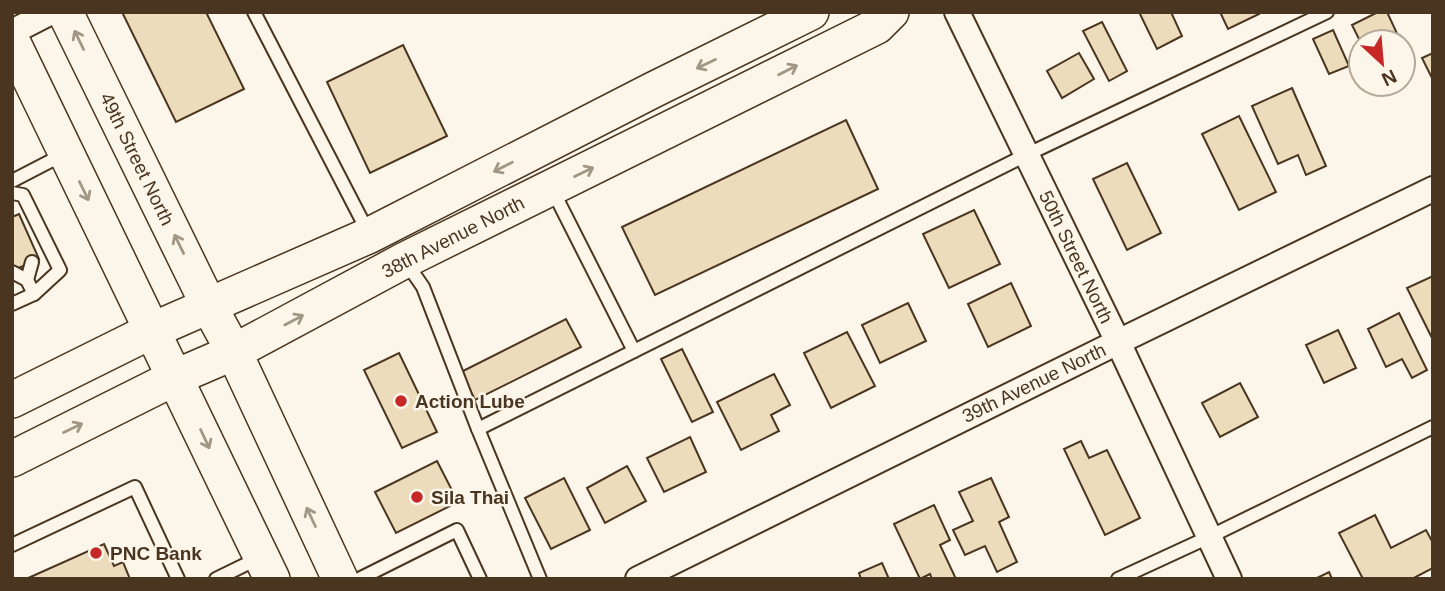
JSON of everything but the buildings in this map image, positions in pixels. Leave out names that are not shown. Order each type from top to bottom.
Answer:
[{"type":"main road","name":"49th Street North","points":[[65,12],[234,352]]},
{"type":"main road","name":"38th Avenue North","points":[[12,400],[152,331],[370,235],[811,12]]},
{"type":"main road","name":"38th Avenue North","points":[[12,458],[176,377],[234,352],[405,260],[877,26],[891,12]]},
{"type":"main road","points":[[12,41],[267,568]]},
{"type":"main road","points":[[234,352],[340,579]]},
{"type":"street","points":[[12,32],[51,12]]},
{"type":"street","name":"50th Street North","points":[[957,12],[1118,342],[1229,579]]},
{"type":"street","name":"39th Avenue North","points":[[638,579],[1433,189]]},
{"type":"lane","points":[[254,12],[370,235]]},
{"type":"lane","points":[[478,429],[1026,155],[1327,12]]},
{"type":"lane","points":[[12,181],[66,153]]},
{"type":"lane","points":[[551,188],[634,351]]},
{"type":"lane","points":[[12,192],[23,195],[60,270],[34,294],[12,304]]},
{"type":"lane","points":[[405,260],[423,287],[540,579]]},
{"type":"lane","points":[[27,280],[32,262]]},
{"type":"lane","points":[[12,272],[27,280],[34,294]]},
{"type":"lane","points":[[1118,579],[1433,427]]},
{"type":"lane","points":[[12,545],[135,487],[178,579]]},
{"type":"lane","points":[[359,579],[457,530],[480,579]]},
{"type":"lane","points":[[216,579],[267,568]]},
{"type":"place","name":"Action Lube","points":[[401,401]]},
{"type":"place","name":"Sila Thai","points":[[417,497]]},
{"type":"place","name":"PNC Bank","points":[[96,553]]}]
